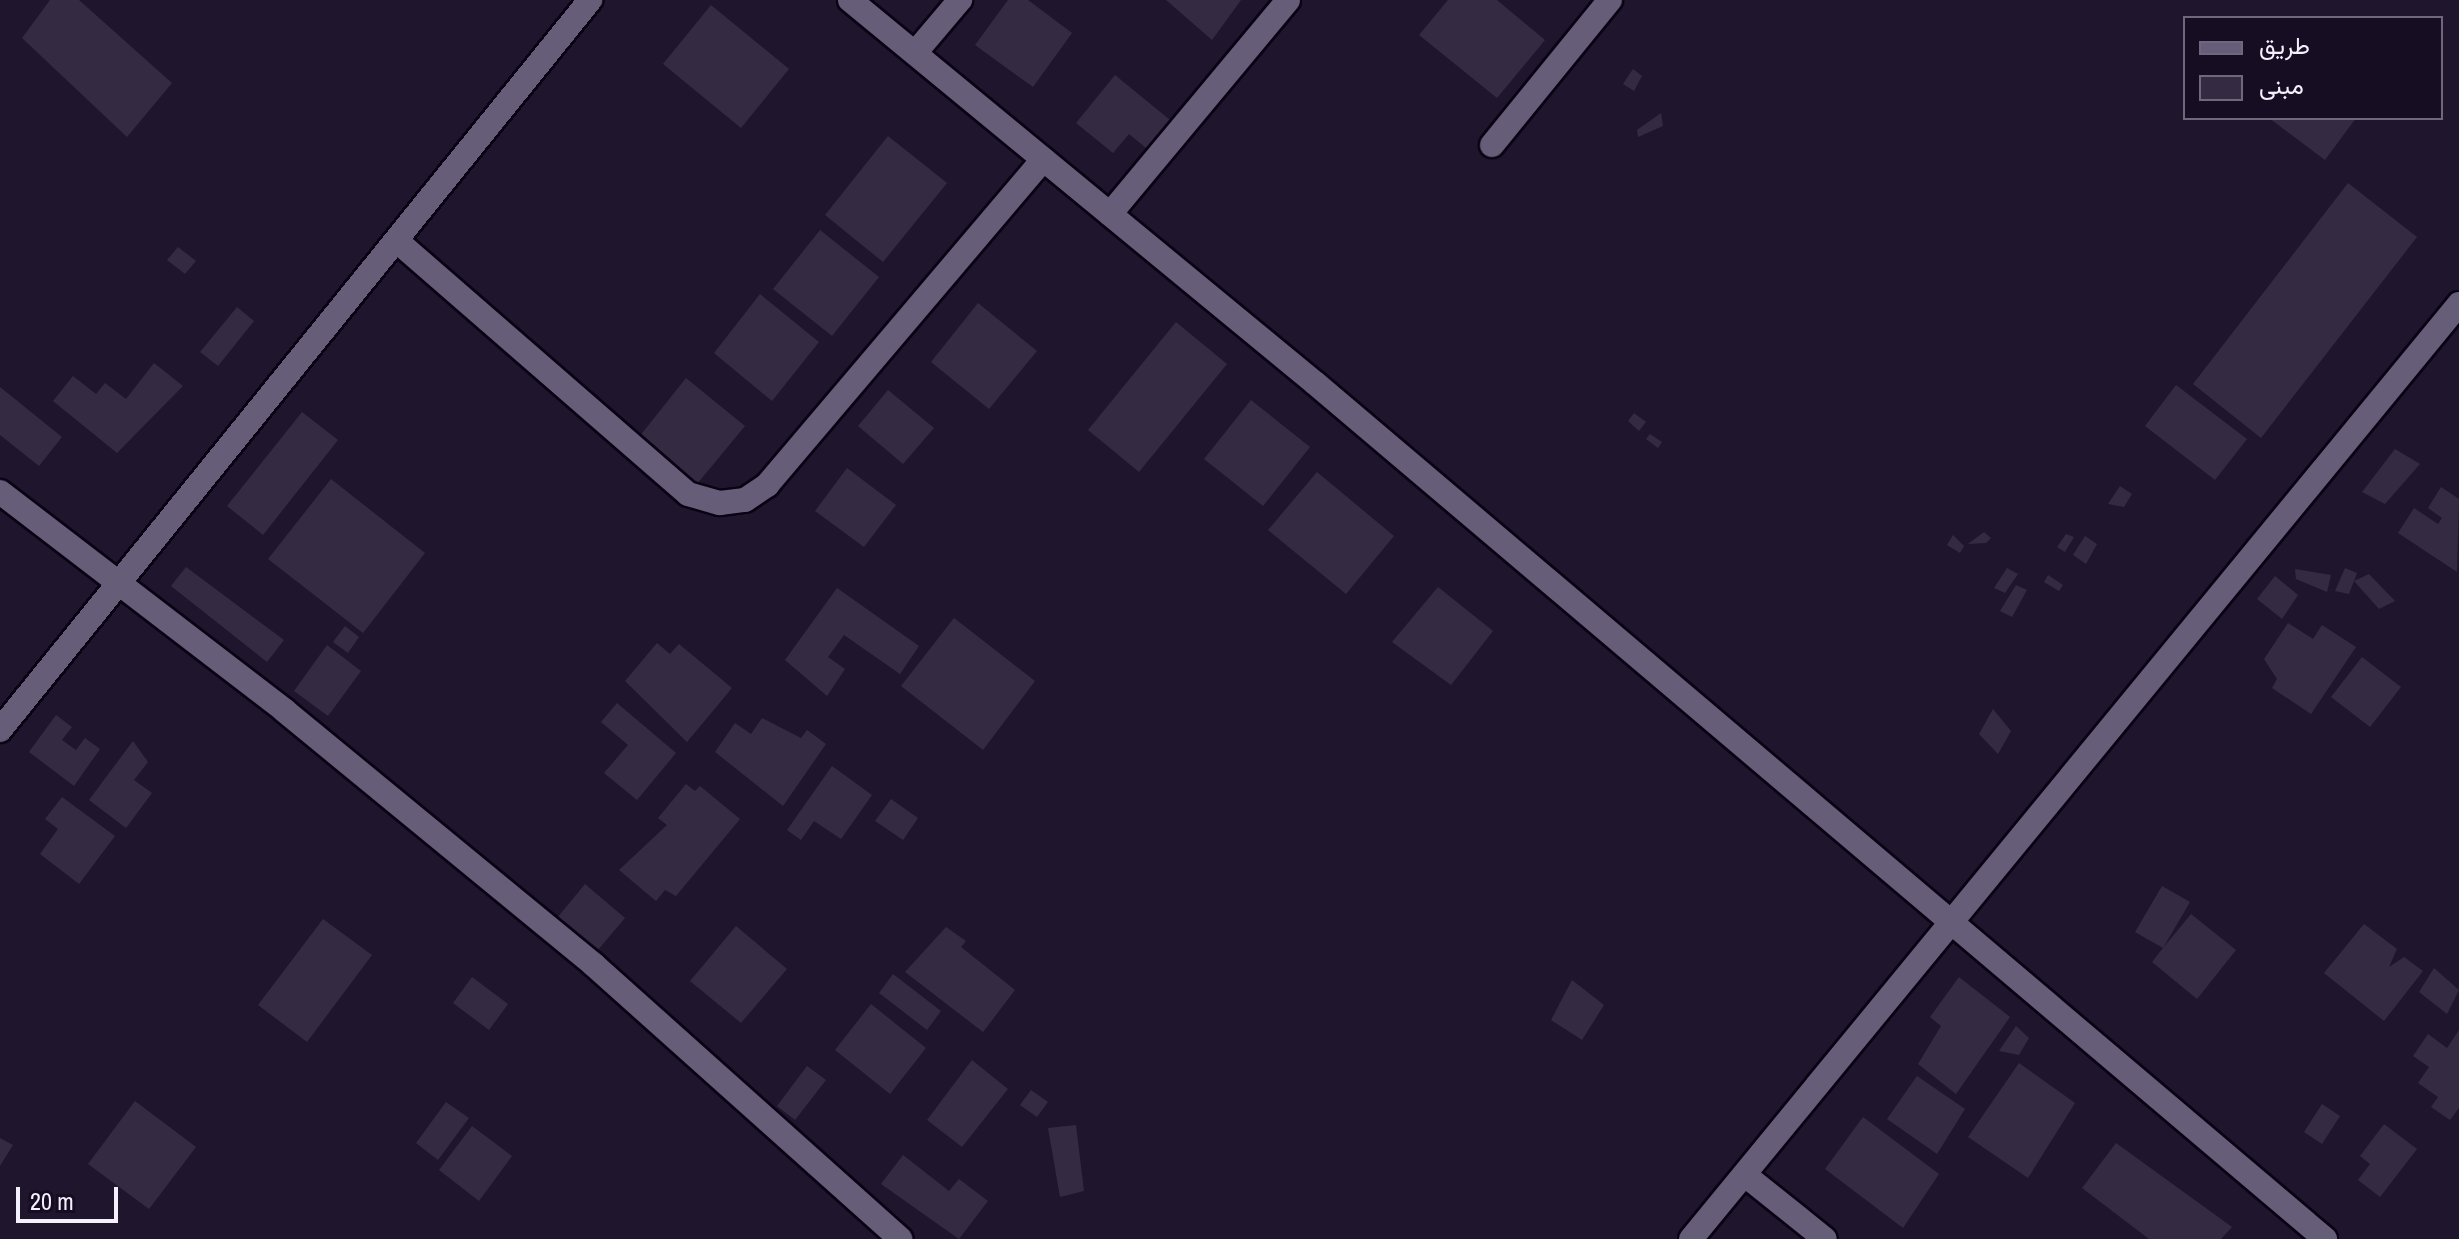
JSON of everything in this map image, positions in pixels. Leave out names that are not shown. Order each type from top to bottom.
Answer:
[{"type":"street","points":[[0,730],[122,585],[590,0]]},
{"type":"street","points":[[850,0],[1955,921],[2325,1239]]},
{"type":"street","points":[[915,53],[960,0]]},
{"type":"street","points":[[1110,214],[1288,0]]},
{"type":"street","points":[[1492,145],[1610,0]]},
{"type":"street","points":[[397,241],[688,494],[720,503],[745,500],[767,485],[1043,159]]},
{"type":"street","points":[[1691,1239],[2459,304]]},
{"type":"street","points":[[0,492],[122,585],[594,965],[900,1239]]},
{"type":"street","points":[[1745,1175],[1825,1239]]},
{"type":"building","points":[[50,0],[79,0],[172,83],[127,137],[22,38]]},
{"type":"building","points":[[1008,0],[1028,0],[1072,33],[1033,87],[975,45]]},
{"type":"building","points":[[1166,0],[1241,0],[1212,40]]},
{"type":"building","points":[[1448,0],[1497,0],[1545,40],[1497,98],[1419,35]]},
{"type":"building","points":[[711,5],[789,69],[741,128],[663,64]]},
{"type":"building","points":[[1633,69],[1642,76],[1634,91],[1623,84]]},
{"type":"building","points":[[1115,75],[1170,120],[1146,148],[1129,134],[1113,153],[1076,123]]},
{"type":"building","points":[[1661,113],[1663,126],[1638,137],[1637,130]]},
{"type":"building","points":[[2272,120],[2355,120],[2325,160]]},
{"type":"building","points":[[888,136],[947,183],[883,262],[825,215]]},
{"type":"building","points":[[2348,183],[2417,237],[2261,438],[2193,384]]},
{"type":"building","points":[[820,230],[879,277],[832,336],[773,289]]},
{"type":"building","points":[[178,247],[196,261],[185,274],[167,260]]},
{"type":"building","points":[[760,294],[819,342],[772,401],[714,353]]},
{"type":"building","points":[[978,303],[1037,351],[989,409],[931,362]]},
{"type":"building","points":[[237,307],[254,321],[218,366],[200,352]]},
{"type":"building","points":[[1176,322],[1227,364],[1139,472],[1088,430]]},
{"type":"building","points":[[154,363],[183,386],[117,453],[53,401],[73,376],[96,394],[105,383],[126,399]]},
{"type":"building","points":[[686,378],[745,426],[697,484],[639,437]]},
{"type":"building","points":[[2176,385],[2247,439],[2215,480],[2145,426]]},
{"type":"building","points":[[0,387],[62,437],[39,466],[0,435]]},
{"type":"building","points":[[888,390],[934,428],[903,464],[858,426]]},
{"type":"building","points":[[1251,400],[1310,447],[1263,506],[1204,459]]},
{"type":"building","points":[[302,412],[338,440],[263,535],[227,506]]},
{"type":"building","points":[[1634,413],[1646,422],[1639,431],[1628,421]]},
{"type":"building","points":[[1650,434],[1662,442],[1658,448],[1646,439]]},
{"type":"building","points":[[2395,449],[2420,464],[2385,504],[2362,492]]},
{"type":"building","points":[[847,468],[896,505],[864,547],[815,511]]},
{"type":"building","points":[[1317,472],[1394,536],[1346,594],[1268,530]]},
{"type":"building","points":[[331,479],[425,553],[363,633],[268,559]]},
{"type":"building","points":[[2120,486],[2132,494],[2124,507],[2108,504]]},
{"type":"building","points":[[2441,487],[2459,499],[2457,572],[2398,533],[2414,508],[2438,524],[2442,518],[2428,508]]},
{"type":"building","points":[[1984,532],[1991,538],[1986,543],[1968,544]]},
{"type":"building","points":[[2066,534],[2074,537],[2065,552],[2057,547]]},
{"type":"building","points":[[1953,535],[1964,546],[1960,553],[1947,545]]},
{"type":"building","points":[[2085,536],[2097,544],[2086,564],[2073,555]]},
{"type":"building","points":[[186,567],[284,640],[267,662],[171,586]]},
{"type":"building","points":[[2007,568],[2018,574],[2005,593],[1994,588]]},
{"type":"building","points":[[2345,568],[2357,573],[2349,594],[2335,591]]},
{"type":"building","points":[[2295,569],[2331,575],[2327,592],[2296,579]]},
{"type":"building","points":[[2369,574],[2395,601],[2379,609],[2354,581]]},
{"type":"building","points":[[2048,575],[2063,585],[2059,591],[2044,582]]},
{"type":"building","points":[[2275,576],[2298,595],[2282,619],[2257,599]]},
{"type":"building","points":[[2016,585],[2027,590],[2012,617],[2000,611]]},
{"type":"building","points":[[1438,587],[1493,631],[1451,685],[1392,642]]},
{"type":"building","points":[[837,588],[919,646],[900,674],[844,635],[828,657],[845,669],[827,696],[785,660]]},
{"type":"building","points":[[954,618],[1035,681],[983,750],[901,686]]},
{"type":"building","points":[[2288,623],[2313,639],[2322,625],[2356,647],[2311,714],[2272,688],[2277,679],[2264,659]]},
{"type":"building","points":[[345,626],[359,637],[348,653],[333,642]]},
{"type":"building","points":[[657,643],[670,654],[679,644],[732,688],[687,742],[625,681]]},
{"type":"building","points":[[327,645],[361,671],[328,716],[294,691]]},
{"type":"building","points":[[2362,657],[2401,687],[2370,727],[2331,697]]},
{"type":"building","points":[[617,703],[676,753],[637,800],[604,773],[628,745],[601,722]]},
{"type":"building","points":[[1993,709],[2011,731],[1998,754],[1979,734]]},
{"type":"building","points":[[56,715],[72,727],[62,740],[76,750],[85,738],[100,749],[74,786],[29,752]]},
{"type":"building","points":[[762,718],[801,738],[807,730],[826,744],[783,806],[715,752],[735,723],[751,734]]},
{"type":"building","points":[[133,741],[148,762],[134,780],[152,793],[126,828],[89,800]]},
{"type":"building","points":[[832,766],[872,795],[841,839],[814,821],[801,840],[787,830]]},
{"type":"building","points":[[686,784],[695,791],[700,786],[740,819],[676,896],[665,890],[656,901],[619,870],[667,825],[658,818]]},
{"type":"building","points":[[62,797],[115,836],[79,884],[40,854],[58,829],[45,819]]},
{"type":"building","points":[[891,799],[918,818],[903,840],[875,821]]},
{"type":"building","points":[[585,884],[625,918],[597,951],[557,918]]},
{"type":"building","points":[[2162,886],[2190,902],[2163,948],[2135,932]]},
{"type":"building","points":[[2191,914],[2236,950],[2197,999],[2152,962]]},
{"type":"building","points":[[323,919],[372,955],[307,1042],[258,1005]]},
{"type":"building","points":[[2364,924],[2397,949],[2389,967],[2404,957],[2423,971],[2384,1021],[2324,973]]},
{"type":"building","points":[[736,926],[787,969],[741,1023],[690,981]]},
{"type":"building","points":[[946,927],[966,941],[961,947],[1015,990],[983,1032],[905,972]]},
{"type":"building","points":[[2434,968],[2459,990],[2447,1014],[2419,992]]},
{"type":"building","points":[[893,974],[941,1011],[927,1030],[879,993]]},
{"type":"building","points":[[472,977],[508,1004],[489,1030],[453,1003]]},
{"type":"building","points":[[1959,977],[2010,1017],[1956,1094],[1918,1064],[1941,1026],[1930,1017]]},
{"type":"building","points":[[1572,980],[1604,1005],[1582,1040],[1551,1020]]},
{"type":"building","points":[[871,1004],[926,1048],[890,1094],[835,1050]]},
{"type":"building","points":[[2016,1026],[2029,1038],[2019,1055],[1999,1051]]},
{"type":"building","points":[[2459,1030],[2459,1108],[2450,1120],[2431,1107],[2438,1097],[2418,1083],[2429,1067],[2413,1056],[2428,1034],[2447,1048]]},
{"type":"building","points":[[972,1060],[1008,1089],[962,1147],[927,1120]]},
{"type":"building","points":[[2019,1063],[2075,1103],[2028,1178],[1968,1137]]},
{"type":"building","points":[[807,1066],[826,1080],[795,1120],[777,1106]]},
{"type":"building","points":[[1917,1076],[1965,1109],[1937,1154],[1887,1119]]},
{"type":"building","points":[[1031,1090],[1048,1102],[1037,1117],[1020,1105]]},
{"type":"building","points":[[135,1101],[196,1147],[149,1209],[88,1164]]},
{"type":"building","points":[[446,1102],[469,1118],[438,1160],[416,1143]]},
{"type":"building","points":[[2322,1104],[2340,1116],[2322,1144],[2304,1132]]},
{"type":"building","points":[[1863,1117],[1939,1174],[1903,1228],[1825,1169]]},
{"type":"building","points":[[2384,1124],[2417,1149],[2380,1197],[2358,1180],[2370,1164],[2360,1156]]},
{"type":"building","points":[[1076,1125],[1084,1191],[1060,1197],[1048,1128]]},
{"type":"building","points":[[472,1126],[512,1156],[479,1201],[439,1170]]},
{"type":"building","points":[[0,1138],[13,1145],[0,1166]]},
{"type":"building","points":[[2116,1143],[2232,1227],[2221,1239],[2149,1239],[2082,1188]]},
{"type":"building","points":[[903,1155],[949,1191],[959,1179],[988,1201],[959,1239],[881,1184]]}]
